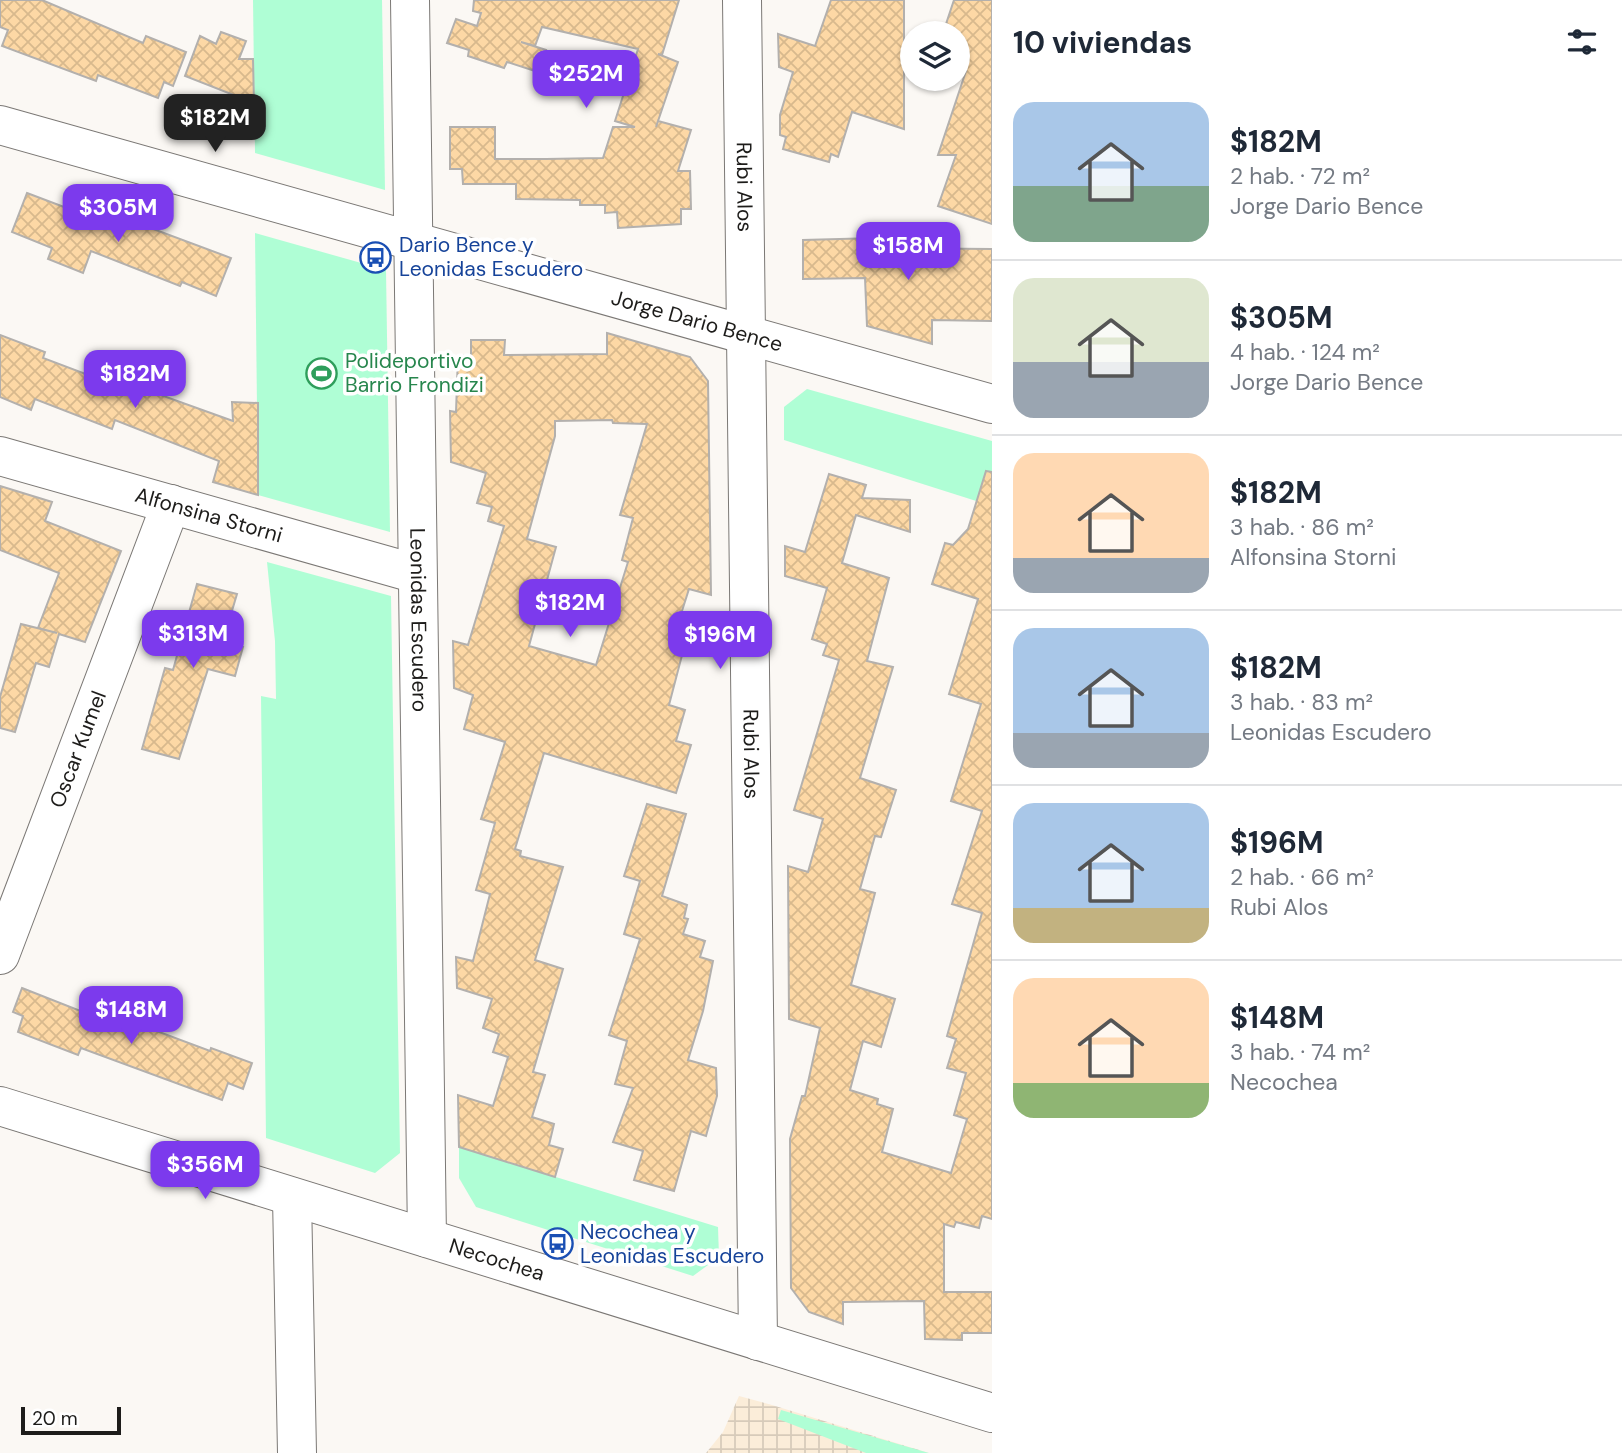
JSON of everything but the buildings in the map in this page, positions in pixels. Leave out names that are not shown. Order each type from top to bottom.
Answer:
[{"type":"street","name":"Leonidas Escudero","points":[[410,0],[427,1238]]},
{"type":"street","name":"Rubi Alos","points":[[742,0],[758,1341]]},
{"type":"street","name":"Jorge Dario Bence","points":[[0,125],[992,404]]},
{"type":"street","name":"Alfonsina Storni","points":[[0,456],[417,574]]},
{"type":"street","name":"Oscar Kumel","points":[[0,955],[171,504]]},
{"type":"street","name":"Necochea","points":[[0,1106],[992,1413]]},
{"type":"street","points":[[292,1197],[297,1453]]},
{"type":"shaded area","points":[[739,1396],[929,1453],[706,1453],[723,1432]]},
{"type":"green space","points":[[253,0],[382,0],[385,190],[255,153]]},
{"type":"green space","name":"Polideportivo Barrio Frondizi","points":[[255,233],[386,270],[390,532],[258,495]]},
{"type":"green space","points":[[807,389],[992,441],[992,506],[784,440],[784,407]]},
{"type":"green space","points":[[267,562],[391,596],[400,1153],[375,1173],[266,1138],[261,696],[276,699],[275,641]]},
{"type":"green space","points":[[459,1147],[718,1227],[719,1257],[693,1276],[476,1207],[459,1178]]},
{"type":"green space","points":[[781,1410],[929,1453],[866,1453],[778,1419]]},
{"type":"place","name":"Dario Bence y Leonidas Escudero","points":[[376,257]]},
{"type":"place","name":"Polideportivo Barrio Frondizi","points":[[322,373]]},
{"type":"place","name":"Necochea y Leonidas Escudero","points":[[557,1244]]}]
